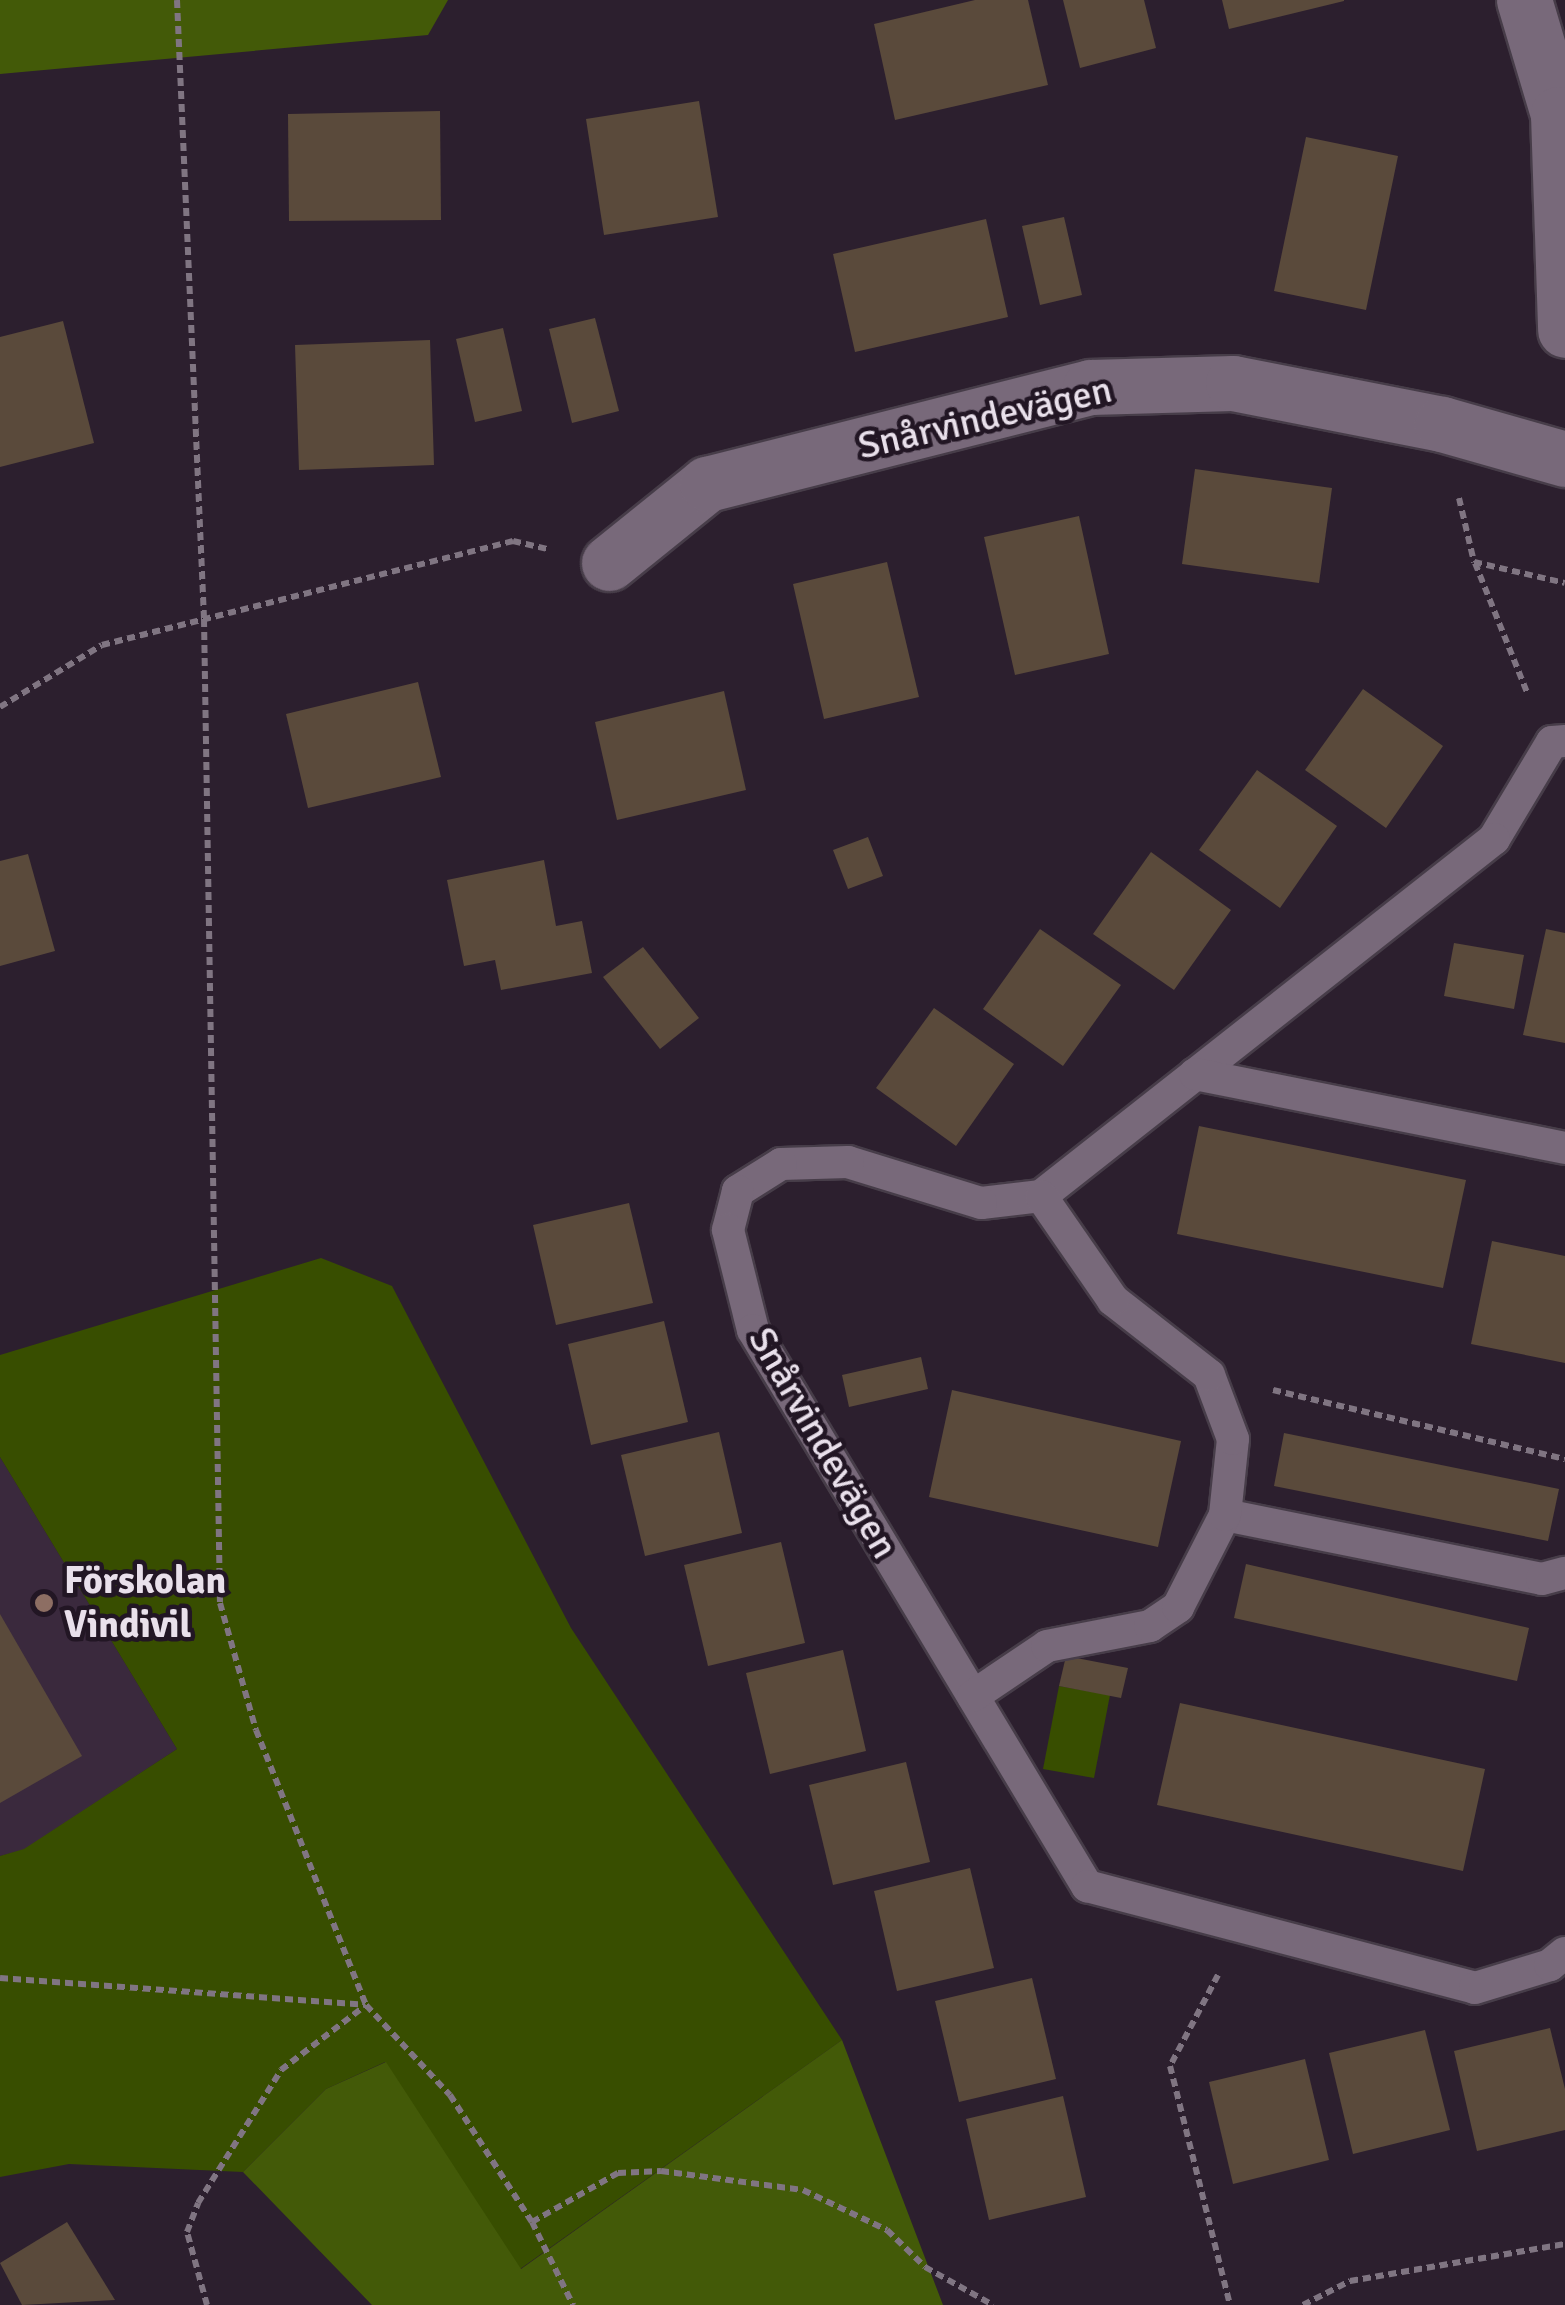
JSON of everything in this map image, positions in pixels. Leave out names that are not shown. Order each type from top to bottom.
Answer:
[{"type":"street","points":[[1524,0],[1561,112],[1565,330]]},
{"type":"street","name":"Snårvindevägen","points":[[609,564],[707,484],[1090,387],[1233,383],[1442,424],[1565,459]]},
{"type":"lane","points":[[973,1696],[1047,1646],[1150,1626],[1178,1607],[1226,1515],[1233,1439],[1208,1375],[1112,1300],[1042,1196],[1494,840],[1558,742]]},
{"type":"lane","points":[[1196,1074],[1565,1148]]},
{"type":"lane","name":"Snårvindevägen","points":[[1042,1196],[981,1202],[848,1162],[781,1164],[738,1191],[728,1230],[753,1330],[1087,1886],[1475,1988],[1550,1965],[1565,1954]]},
{"type":"lane","points":[[1226,1515],[1542,1578],[1565,1573]]},
{"type":"path","points":[[177,0],[204,620],[220,1603],[256,1730],[366,2005],[450,2095],[532,2222],[573,2305]]},
{"type":"path","points":[[1442,424],[1474,562],[1502,643],[1558,742]]},
{"type":"path","points":[[0,707],[102,645],[513,541],[609,564]]},
{"type":"path","points":[[1474,562],[1565,583]]},
{"type":"path","points":[[1208,1375],[1565,1460]]},
{"type":"path","points":[[1230,2305],[1170,2066],[1243,1927]]},
{"type":"path","points":[[0,1978],[366,2005]]},
{"type":"path","points":[[207,2305],[187,2232],[198,2204],[281,2070],[366,2005]]},
{"type":"path","points":[[532,2222],[618,2173],[662,2171],[803,2190],[887,2230],[925,2267],[994,2305]]},
{"type":"path","points":[[1303,2305],[1350,2281],[1565,2244]]},
{"type":"shaded area","name":"Förskolan Vindivil","points":[[0,1457],[177,1749],[24,1850],[0,1856]]},
{"type":"green space","points":[[0,0],[448,0],[428,35],[0,74]]},
{"type":"green space","points":[[321,1258],[392,1286],[571,1628],[842,2040],[520,2269],[385,2062],[326,2089],[243,2172],[69,2164],[0,2177],[0,1856],[24,1849],[177,1749],[0,1457],[0,1355]]},
{"type":"green space","points":[[1059,1686],[1110,1695],[1094,1778],[1043,1769]]},
{"type":"green space","points":[[842,2040],[943,2305],[372,2305],[243,2172],[326,2089],[386,2062],[521,2269]]},
{"type":"building","points":[[975,0],[1028,0],[1048,85],[895,120],[874,24]]},
{"type":"building","points":[[1063,0],[1144,0],[1156,48],[1080,68]]},
{"type":"building","points":[[1222,0],[1344,0],[1344,1],[1229,29]]},
{"type":"building","points":[[699,101],[718,217],[604,235],[586,119]]},
{"type":"building","points":[[440,111],[441,220],[289,221],[288,114]]},
{"type":"building","points":[[1306,137],[1398,156],[1366,310],[1274,291]]},
{"type":"building","points":[[1064,217],[1082,295],[1040,305],[1022,226]]},
{"type":"building","points":[[986,219],[1008,317],[855,352],[833,254]]},
{"type":"building","points":[[595,318],[619,411],[572,423],[549,329]]},
{"type":"building","points":[[63,321],[94,443],[0,467],[0,337]]},
{"type":"building","points":[[503,328],[522,411],[475,422],[456,339]]},
{"type":"building","points":[[430,340],[434,465],[299,470],[295,345]]},
{"type":"building","points":[[1195,469],[1332,488],[1319,583],[1182,564]]},
{"type":"building","points":[[1079,516],[1109,654],[1015,675],[984,537]]},
{"type":"building","points":[[887,562],[919,697],[824,719],[793,584]]},
{"type":"building","points":[[418,682],[441,777],[308,808],[286,714]]},
{"type":"building","points":[[1363,689],[1443,746],[1386,828],[1305,770]]},
{"type":"building","points":[[724,691],[746,790],[617,820],[595,722]]},
{"type":"building","points":[[1257,770],[1337,826],[1280,908],[1199,850]]},
{"type":"building","points":[[868,837],[883,876],[848,889],[833,850]]},
{"type":"building","points":[[1151,852],[1231,910],[1174,990],[1093,934]]},
{"type":"building","points":[[28,854],[55,951],[0,966],[0,861]]},
{"type":"building","points":[[544,860],[556,926],[582,921],[592,973],[501,990],[495,960],[464,966],[447,880]]},
{"type":"building","points":[[1040,929],[1121,985],[1063,1066],[983,1009]]},
{"type":"building","points":[[1546,929],[1565,933],[1565,1043],[1523,1035]]},
{"type":"building","points":[[1454,943],[1524,955],[1514,1009],[1444,996]]},
{"type":"building","points":[[643,947],[699,1018],[660,1049],[603,977]]},
{"type":"building","points":[[934,1008],[1014,1064],[956,1146],[876,1088]]},
{"type":"building","points":[[1199,1126],[1466,1180],[1443,1288],[1177,1234]]},
{"type":"building","points":[[629,1203],[653,1303],[556,1325],[533,1225]]},
{"type":"building","points":[[1492,1241],[1565,1256],[1565,1363],[1471,1344]]},
{"type":"building","points":[[664,1321],[688,1422],[591,1445],[568,1344]]},
{"type":"building","points":[[921,1357],[928,1389],[849,1407],[842,1375]]},
{"type":"building","points":[[952,1390],[1181,1441],[1158,1547],[929,1497]]},
{"type":"building","points":[[719,1432],[742,1533],[645,1556],[621,1455]]},
{"type":"building","points":[[1284,1433],[1559,1489],[1548,1541],[1274,1486]]},
{"type":"building","points":[[781,1542],[805,1643],[708,1666],[684,1565]]},
{"type":"building","points":[[1246,1564],[1529,1628],[1517,1681],[1234,1618]]},
{"type":"building","points":[[0,1614],[82,1756],[0,1803]]},
{"type":"building","points":[[843,1650],[866,1751],[770,1774],[746,1673]]},
{"type":"building","points":[[1066,1656],[1128,1668],[1121,1698],[1059,1686]]},
{"type":"building","points":[[1180,1703],[1485,1769],[1463,1871],[1157,1805]]},
{"type":"building","points":[[906,1762],[930,1862],[833,1885],[809,1785]]},
{"type":"building","points":[[970,1868],[994,1968],[897,1991],[874,1891]]},
{"type":"building","points":[[1032,1978],[1056,2079],[959,2102],[935,2001]]},
{"type":"building","points":[[1550,2028],[1565,2089],[1565,2130],[1477,2151],[1454,2051]]},
{"type":"building","points":[[1425,2030],[1450,2130],[1353,2154],[1329,2053]]},
{"type":"building","points":[[1305,2059],[1329,2160],[1233,2184],[1209,2082]]},
{"type":"building","points":[[1063,2096],[1086,2197],[989,2220],[966,2119]]},
{"type":"building","points":[[67,2222],[115,2300],[22,2305],[0,2263]]},
{"type":"place","name":"Förskolan Vindivil","points":[[44,1603]]}]
